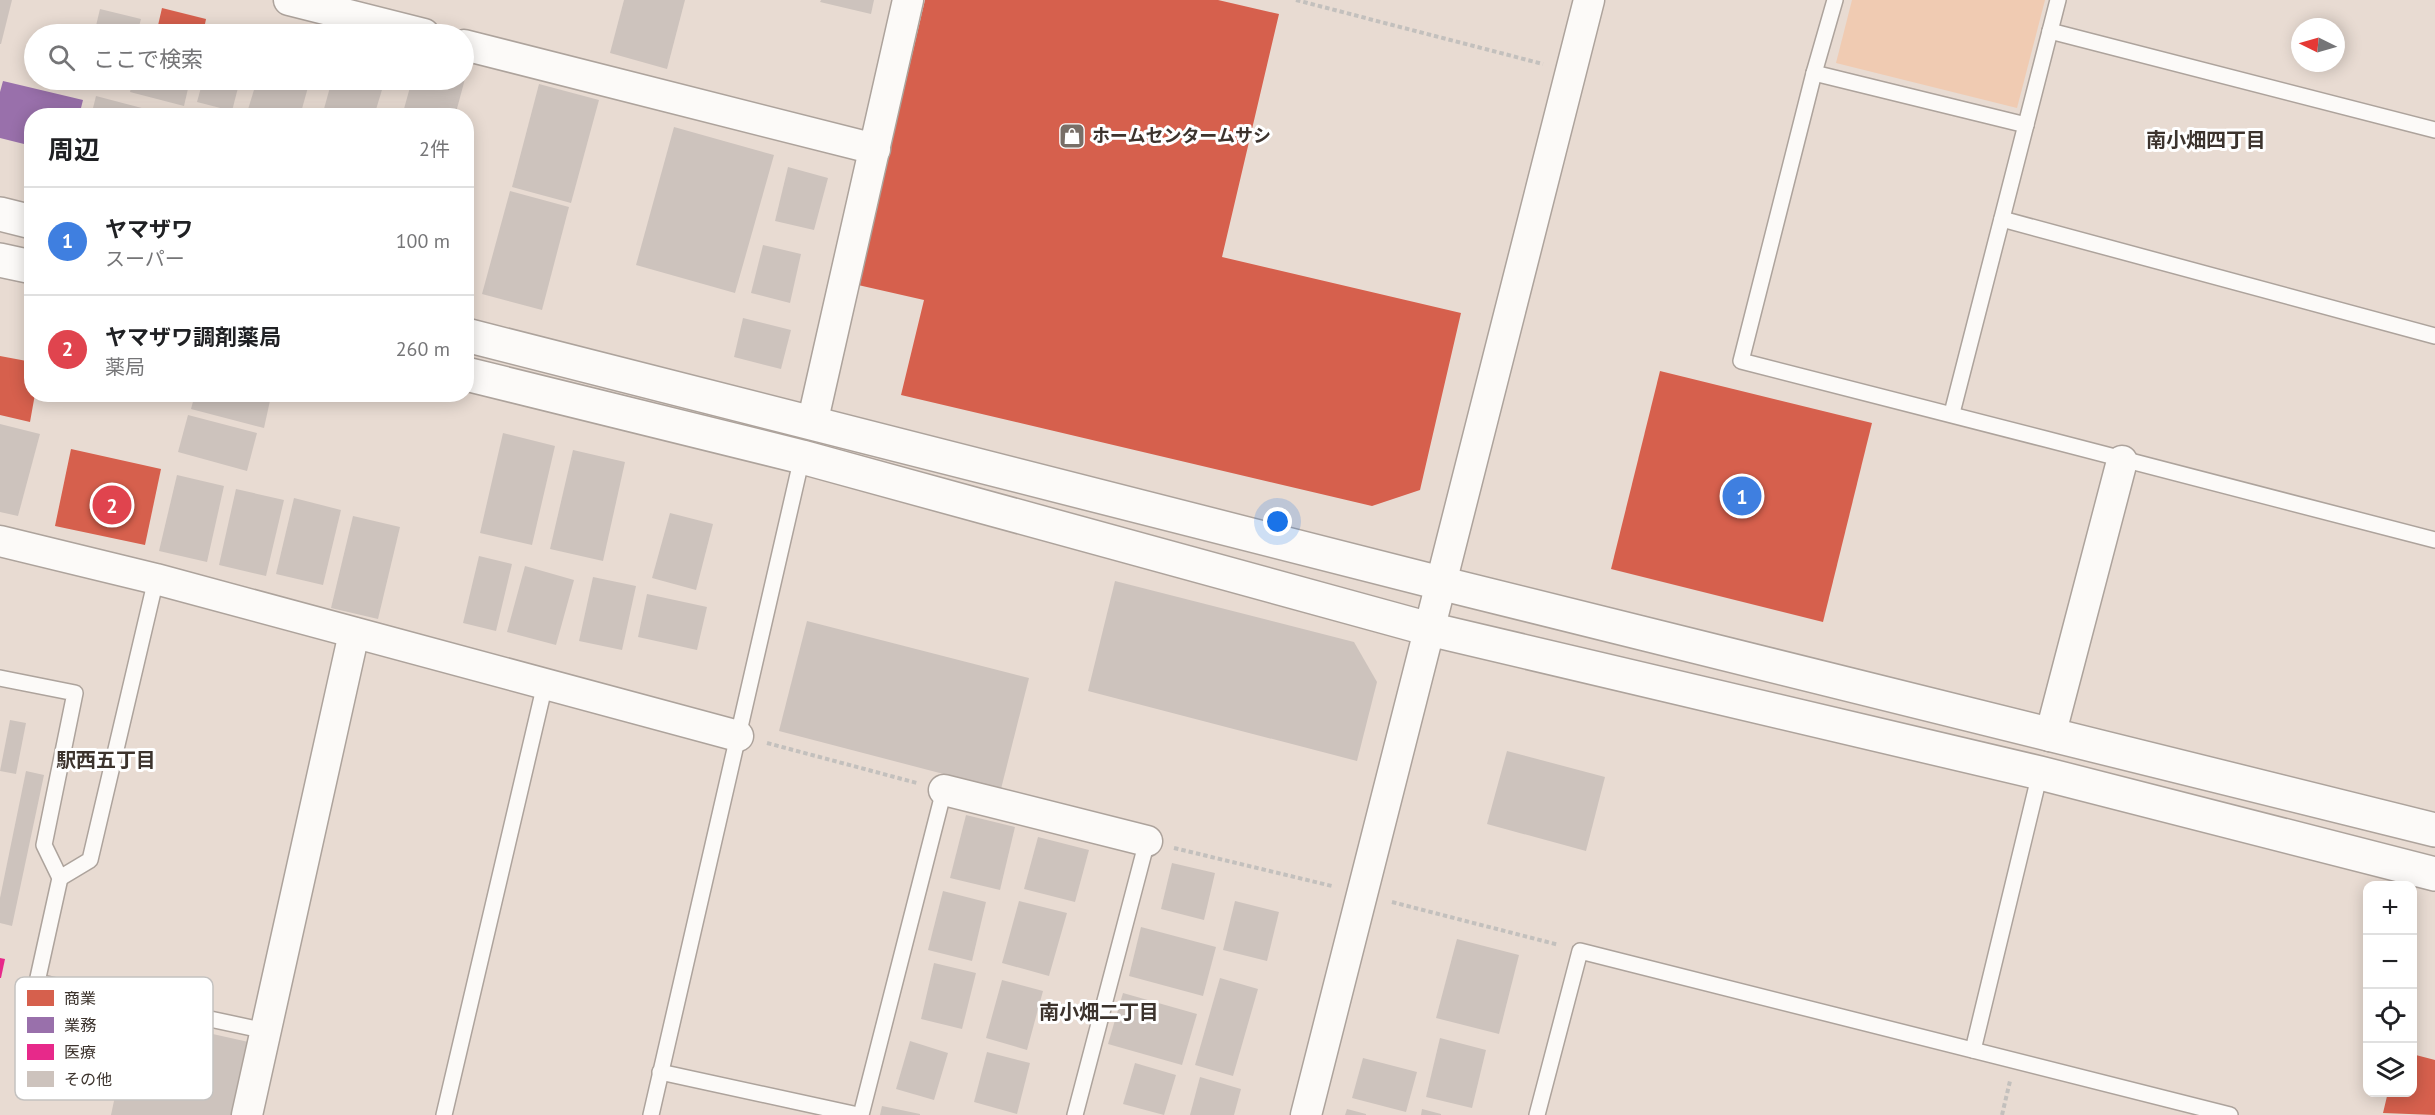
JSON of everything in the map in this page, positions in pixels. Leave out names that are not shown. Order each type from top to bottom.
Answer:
[{"type":"street","points":[[289,0],[384,24]]},
{"type":"street","points":[[813,424],[908,0]]},
{"type":"street","points":[[1306,1115],[1588,0]]},
{"type":"street","points":[[474,48],[875,149]]},
{"type":"street","points":[[0,214],[24,220]]},
{"type":"street","points":[[0,260],[24,265]]},
{"type":"street","points":[[474,337],[1440,583],[2435,830]]},
{"type":"street","points":[[474,376],[802,457],[1430,629],[2040,773],[2435,874]]},
{"type":"street","points":[[2050,736],[2122,461]]},
{"type":"street","points":[[0,541],[156,579],[738,736]]},
{"type":"street","points":[[247,1115],[354,633]]},
{"type":"street","points":[[944,790],[1146,841]]},
{"type":"lane","points":[[1835,0],[1814,73],[1741,361],[1952,413],[2122,461],[2435,540]]},
{"type":"lane","points":[[1952,413],[2058,0]]},
{"type":"lane","points":[[2050,31],[2435,130]]},
{"type":"lane","points":[[1814,73],[2026,125]]},
{"type":"lane","points":[[2002,219],[2435,336]]},
{"type":"lane","points":[[651,1115],[802,457]]},
{"type":"lane","points":[[60,878],[90,860],[156,579]]},
{"type":"lane","points":[[0,678],[75,693],[44,845],[60,878],[38,977]]},
{"type":"lane","points":[[444,1115],[545,684]]},
{"type":"lane","points":[[1973,1050],[2040,773]]},
{"type":"lane","points":[[660,1072],[859,1115],[944,790]]},
{"type":"lane","points":[[1075,1115],[1146,841]]},
{"type":"lane","points":[[1537,1115],[1580,951],[2230,1115]]},
{"type":"lane","points":[[213,1020],[266,1031]]},
{"type":"path","points":[[1296,0],[1570,72]]},
{"type":"path","points":[[738,736],[944,790]]},
{"type":"path","points":[[1146,841],[1580,951]]},
{"type":"path","points":[[2002,1115],[2015,1060]]},
{"type":"shaded area","points":[[1852,0],[2045,0],[2017,108],[1836,63]]},
{"type":"building: 商業","name":"ホームセンタームサシ","points":[[925,0],[1218,0],[1279,14],[1222,257],[1461,313],[1420,490],[1372,506],[901,395],[924,300],[858,285]]},
{"type":"building: 商業","points":[[162,8],[206,19],[205,24],[158,24]]},
{"type":"building: 商業","points":[[0,356],[24,360],[24,402],[34,402],[30,422],[0,415]]},
{"type":"building: 商業","points":[[1660,371],[1872,423],[1823,622],[1611,569]]},
{"type":"building: 商業","points":[[71,449],[161,469],[145,545],[55,526]]},
{"type":"building: 商業","points":[[2417,1055],[2435,1060],[2435,1115],[2383,1113],[2387,1097],[2417,1097]]},
{"type":"building: 業務","points":[[3,81],[24,86],[24,90],[41,90],[83,100],[81,108],[24,108],[24,144],[0,138],[0,92]]},
{"type":"building: 医療","points":[[0,958],[5,959],[1,978],[0,978]]},
{"type":"building: その他","points":[[0,0],[12,0],[1,44],[0,44]]},
{"type":"building: その他","points":[[624,0],[685,0],[667,69],[610,53]]},
{"type":"building: その他","points":[[821,0],[874,0],[871,14],[820,2]]},
{"type":"building: その他","points":[[100,9],[141,19],[140,24],[96,24]]},
{"type":"building: その他","points":[[539,84],[599,100],[571,203],[512,187]]},
{"type":"building: その他","points":[[130,90],[188,90],[184,106],[130,92]]},
{"type":"building: その他","points":[[200,90],[237,90],[233,108],[220,108],[197,102]]},
{"type":"building: その他","points":[[254,90],[307,90],[302,108],[248,108]]},
{"type":"building: その他","points":[[329,90],[382,90],[376,108],[324,108]]},
{"type":"building: その他","points":[[409,90],[462,90],[457,108],[404,108]]},
{"type":"building: その他","points":[[96,96],[142,108],[93,108]]},
{"type":"building: その他","points":[[674,127],[774,155],[735,293],[636,265]]},
{"type":"building: その他","points":[[788,167],[828,178],[814,230],[775,221]]},
{"type":"building: その他","points":[[510,191],[569,207],[542,310],[482,294]]},
{"type":"building: その他","points":[[763,245],[801,254],[790,303],[751,293]]},
{"type":"building: その他","points":[[743,318],[791,330],[781,369],[734,357]]},
{"type":"building: その他","points":[[193,402],[270,402],[264,428],[191,409]]},
{"type":"building: その他","points":[[188,415],[257,433],[247,471],[178,452]]},
{"type":"building: その他","points":[[0,424],[40,434],[18,516],[0,512]]},
{"type":"building: その他","points":[[503,433],[555,446],[532,545],[480,533]]},
{"type":"building: その他","points":[[573,450],[625,462],[603,561],[550,549]]},
{"type":"building: その他","points":[[177,475],[224,486],[207,562],[159,551]]},
{"type":"building: その他","points":[[236,489],[284,500],[266,576],[219,565]]},
{"type":"building: その他","points":[[294,498],[341,510],[323,585],[276,574]]},
{"type":"building: その他","points":[[670,513],[713,524],[696,590],[652,578]]},
{"type":"building: その他","points":[[353,516],[400,527],[378,619],[331,608]]},
{"type":"building: その他","points":[[479,556],[512,564],[496,631],[463,623]]},
{"type":"building: その他","points":[[525,566],[574,580],[556,645],[507,632]]},
{"type":"building: その他","points":[[593,577],[636,586],[622,650],[579,641]]},
{"type":"building: その他","points":[[1115,581],[1354,642],[1377,682],[1357,761],[1088,691]]},
{"type":"building: その他","points":[[647,594],[707,607],[697,650],[638,637]]},
{"type":"building: その他","points":[[807,621],[1029,678],[1001,789],[779,731]]},
{"type":"building: その他","points":[[10,720],[26,723],[16,774],[0,771]]},
{"type":"building: その他","points":[[1507,751],[1605,777],[1586,851],[1487,824]]},
{"type":"building: その他","points":[[26,771],[44,775],[12,926],[0,923],[0,898]]},
{"type":"building: その他","points":[[966,815],[1015,827],[1000,890],[950,878]]},
{"type":"building: その他","points":[[1038,837],[1089,850],[1075,902],[1024,889]]},
{"type":"building: その他","points":[[1172,863],[1215,873],[1204,920],[1161,909]]},
{"type":"building: その他","points":[[943,891],[986,902],[972,961],[928,950]]},
{"type":"building: その他","points":[[1019,901],[1067,913],[1049,976],[1002,963]]},
{"type":"building: その他","points":[[1235,901],[1279,912],[1267,961],[1223,950]]},
{"type":"building: その他","points":[[1141,927],[1216,947],[1203,996],[1129,976]]},
{"type":"building: その他","points":[[1457,939],[1519,955],[1499,1034],[1436,1018]]},
{"type":"building: その他","points":[[934,963],[976,973],[962,1029],[921,1019]]},
{"type":"building: その他","points":[[1220,978],[1258,989],[1233,1076],[1195,1065]]},
{"type":"building: その他","points":[[1002,980],[1043,991],[1027,1050],[986,1038]]},
{"type":"building: その他","points":[[1123,993],[1197,1014],[1182,1065],[1108,1044]]},
{"type":"building: その他","points":[[213,1034],[253,1043],[237,1115],[111,1115],[114,1100],[213,1100]]},
{"type":"building: その他","points":[[1440,1038],[1486,1050],[1472,1108],[1426,1097]]},
{"type":"building: その他","points":[[910,1041],[948,1053],[934,1100],[896,1089]]},
{"type":"building: その他","points":[[987,1052],[1030,1063],[1017,1114],[974,1102]]},
{"type":"building: その他","points":[[1363,1058],[1417,1072],[1406,1112],[1352,1098]]},
{"type":"building: その他","points":[[1135,1063],[1176,1075],[1164,1115],[1123,1104]]},
{"type":"building: その他","points":[[1200,1077],[1241,1089],[1234,1115],[1190,1115]]},
{"type":"building: その他","points":[[882,1106],[920,1114],[920,1115],[880,1115]]},
{"type":"building: その他","points":[[1347,1109],[1366,1114],[1366,1115],[1345,1115]]},
{"type":"building: その他","points":[[1422,1109],[1441,1114],[1441,1115],[1421,1115]]},
{"type":"place","name":"ホームセンタームサシ","points":[[1072,136]]},
{"type":"place","name":"ヤマザワ","points":[[1742,496]]},
{"type":"place","name":"ヤマザワ調剤薬局","points":[[112,505]]},
{"type":"district","name":"南小畑四丁目","points":[[2206,140]]},
{"type":"district","name":"駅西五丁目","points":[[106,760]]},
{"type":"district","name":"南小畑二丁目","points":[[1099,1012]]}]
